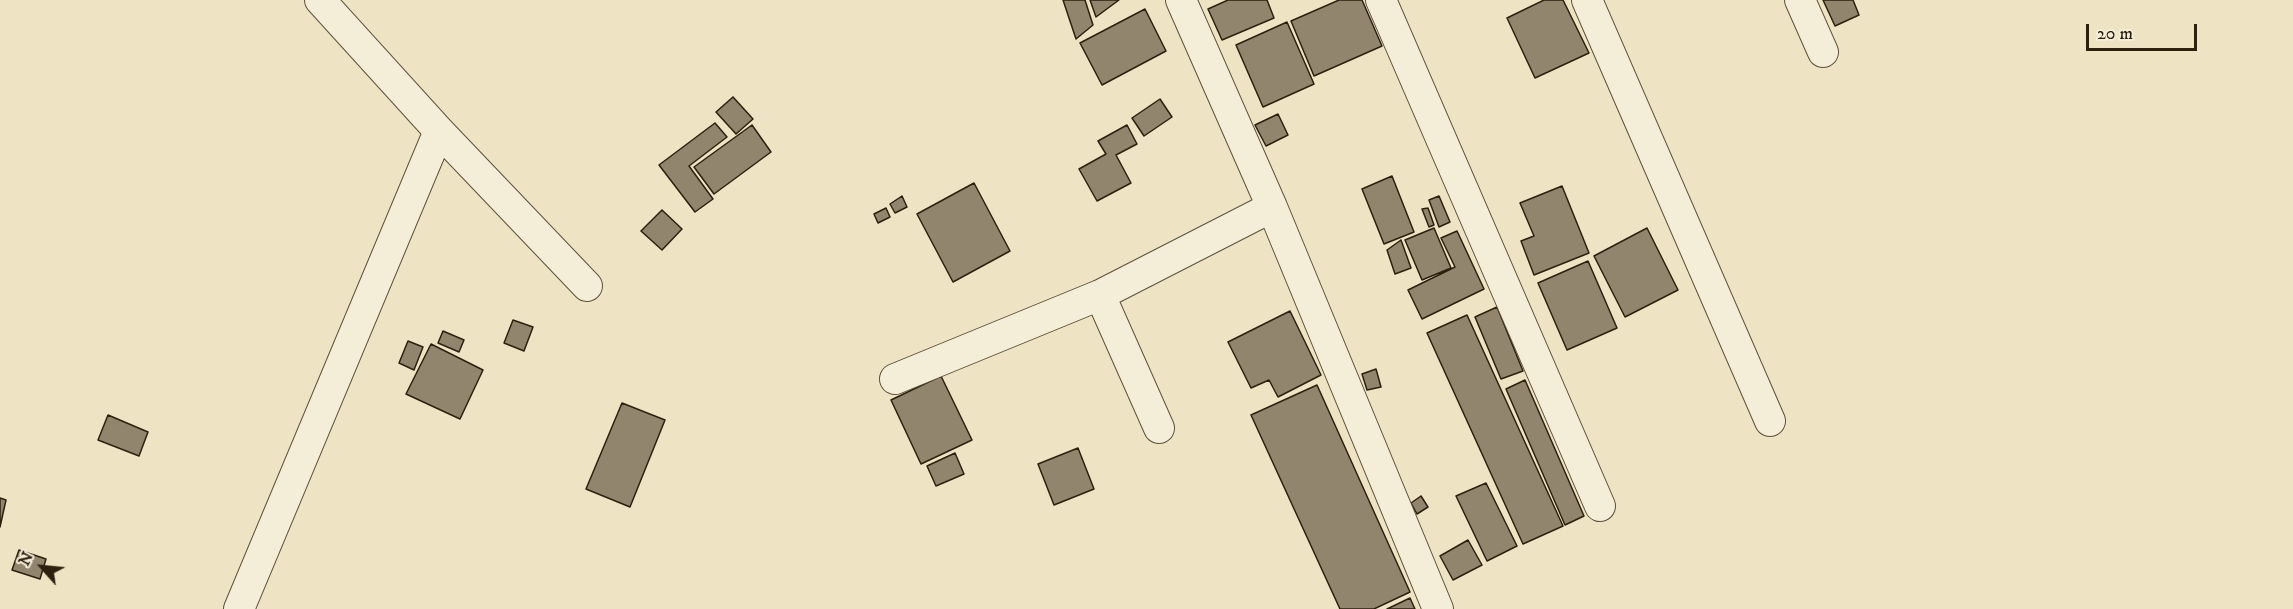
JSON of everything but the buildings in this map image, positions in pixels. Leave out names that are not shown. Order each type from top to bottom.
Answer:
[{"type":"street","points":[[320,0],[439,131],[587,286]]},
{"type":"street","points":[[1181,0],[1272,207],[1438,609]]},
{"type":"street","points":[[1381,0],[1600,506]]},
{"type":"street","points":[[1587,0],[1770,421]]},
{"type":"street","points":[[1800,0],[1822,52]]},
{"type":"street","points":[[239,609],[439,131]]},
{"type":"street","points":[[895,379],[1100,295],[1272,207]]},
{"type":"street","points":[[1100,295],[1159,429]]}]
